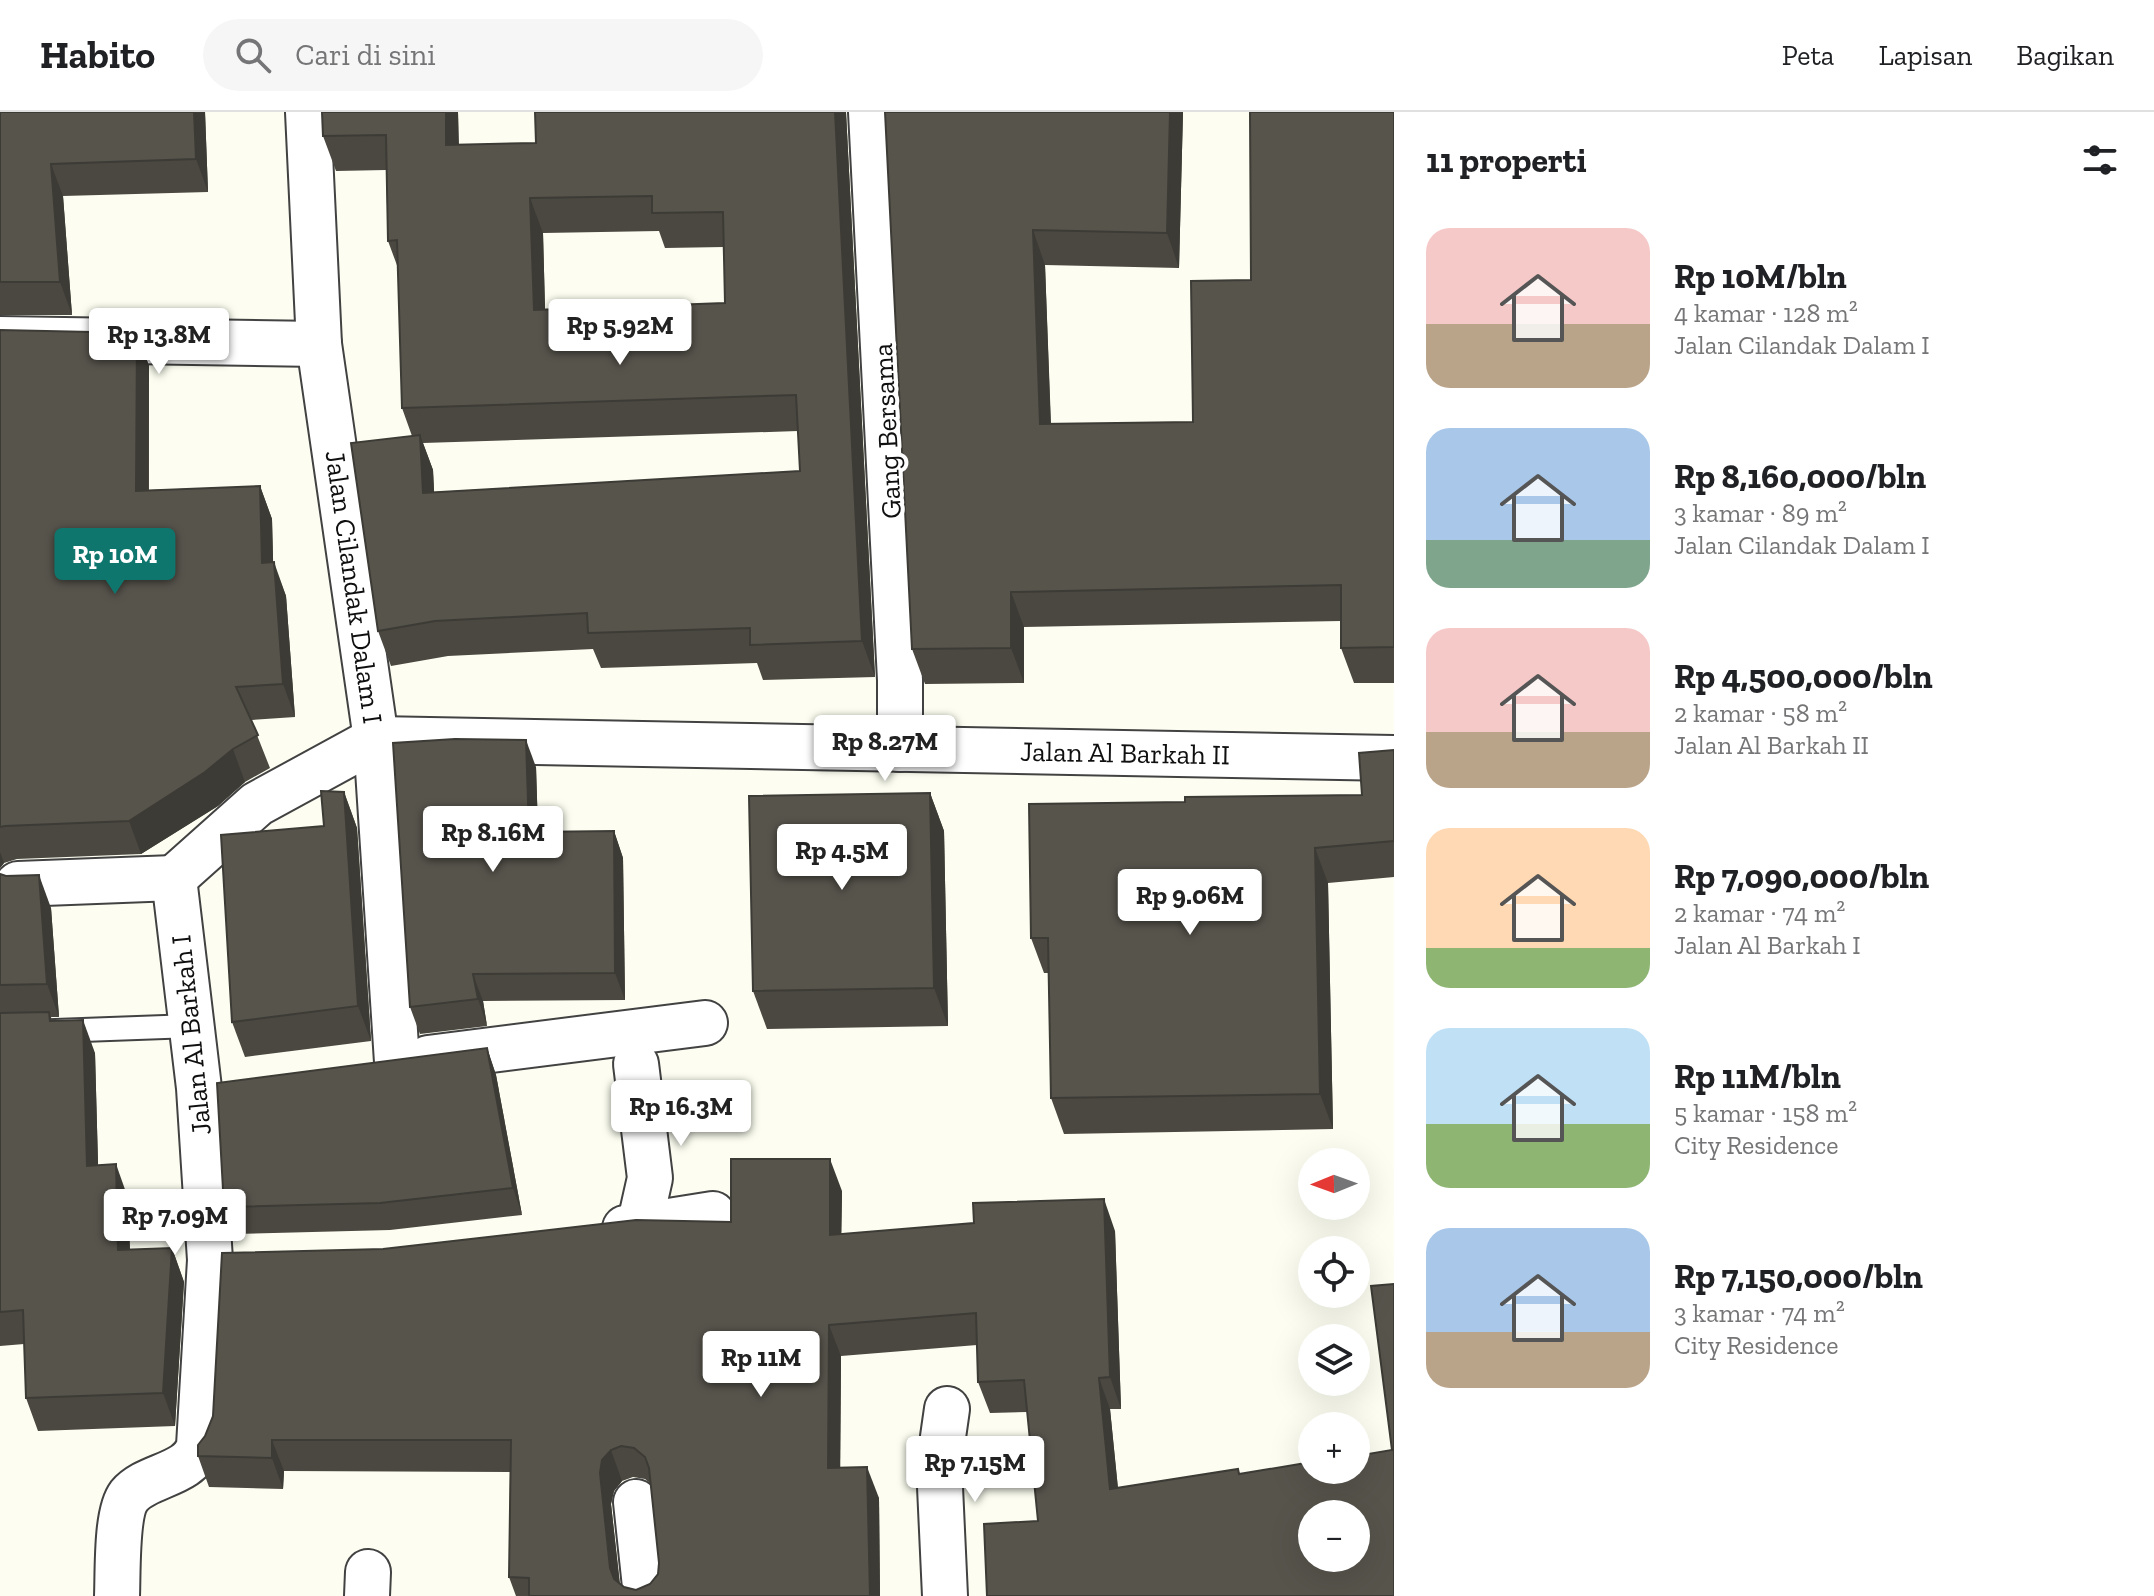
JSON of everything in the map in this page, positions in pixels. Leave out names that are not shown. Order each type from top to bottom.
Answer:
[{"type":"street","name":"Jalan Cilandak Dalam I","points":[[308,112],[319,344],[376,739],[397,1062]]},
{"type":"street","name":"Gang Bersama","points":[[871,112],[898,648],[900,749]]},
{"type":"street","points":[[0,339],[319,344]]},
{"type":"street","points":[[18,884],[174,878],[257,804],[376,739]]},
{"type":"street","name":"Jalan Al Barkah II","points":[[376,739],[1394,758]]},
{"type":"street","name":"Jalan Al Barkah I","points":[[117,1596],[122,1515],[128,1498],[139,1488],[187,1463],[196,1455],[199,1446],[210,1260],[199,1088],[174,878]]},
{"type":"street","points":[[351,1068],[705,1023]]},
{"type":"street","points":[[636,1064],[650,1178],[639,1227]]},
{"type":"street","points":[[199,1088],[245,1082]]},
{"type":"street","points":[[593,1232],[713,1214]]},
{"type":"street","points":[[210,1260],[255,1259]]},
{"type":"street","points":[[945,1596],[939,1465],[947,1409]]},
{"type":"street","points":[[636,1502],[646,1596]]},
{"type":"lane","points":[[0,1033],[192,1026]]},
{"type":"building","points":[[0,112],[194,112],[196,159],[51,164],[60,282],[0,282]]},
{"type":"building","points":[[322,112],[446,112],[446,145],[536,143],[535,112],[835,112],[862,641],[750,645],[750,628],[588,633],[587,613],[435,621],[378,631],[351,443],[420,435],[423,493],[800,471],[796,395],[402,408],[397,240],[388,241],[386,135],[323,136]],"holes":[[[652,196],[652,213],[723,212],[725,303],[534,310],[530,198]]]},
{"type":"building","points":[[885,112],[1170,112],[1167,233],[1033,230],[1040,424],[1193,422],[1191,281],[1251,280],[1250,112],[1394,112],[1394,647],[1341,648],[1341,585],[1011,592],[1011,648],[912,649]]},
{"type":"building","points":[[0,330],[137,333],[136,491],[260,486],[262,563],[274,562],[283,684],[236,687],[258,735],[129,821],[0,827]]},
{"type":"building","points":[[455,739],[526,740],[529,832],[614,831],[615,973],[473,974],[478,999],[410,1007],[393,743]]},
{"type":"building","points":[[1394,750],[1394,841],[1315,848],[1320,1094],[1051,1098],[1048,938],[1031,938],[1029,804],[1185,802],[1185,797],[1362,795],[1359,753]]},
{"type":"building","points":[[321,791],[344,792],[358,1006],[232,1022],[221,835],[324,826]]},
{"type":"building","points":[[930,793],[934,988],[753,991],[749,796]]},
{"type":"building","points":[[0,874],[39,875],[47,984],[0,985]]},
{"type":"building","points":[[49,1012],[50,1021],[83,1020],[87,1166],[116,1164],[118,1250],[172,1248],[163,1393],[26,1398],[23,1310],[0,1312],[0,1013]]},
{"type":"building","points":[[487,1048],[513,1188],[380,1203],[224,1207],[217,1083]]},
{"type":"building","points":[[731,1159],[830,1159],[830,1235],[974,1223],[973,1203],[1104,1199],[1110,1377],[1099,1378],[1110,1489],[1238,1469],[1239,1474],[1298,1464],[1298,1484],[1370,1484],[1370,1454],[1392,1450],[1371,1286],[1394,1284],[1394,1596],[987,1596],[984,1524],[1038,1521],[1024,1380],[978,1382],[976,1313],[829,1325],[828,1468],[867,1467],[870,1596],[529,1596],[529,1578],[509,1577],[511,1440],[272,1440],[272,1458],[198,1456],[198,1445],[213,1416],[222,1253],[383,1249],[636,1220],[731,1222]],"holes":[[[621,1446],[634,1448],[645,1457],[649,1468],[659,1563],[658,1574],[650,1584],[636,1590],[624,1587],[614,1579],[610,1568],[600,1473],[602,1460],[611,1450]]]}]
